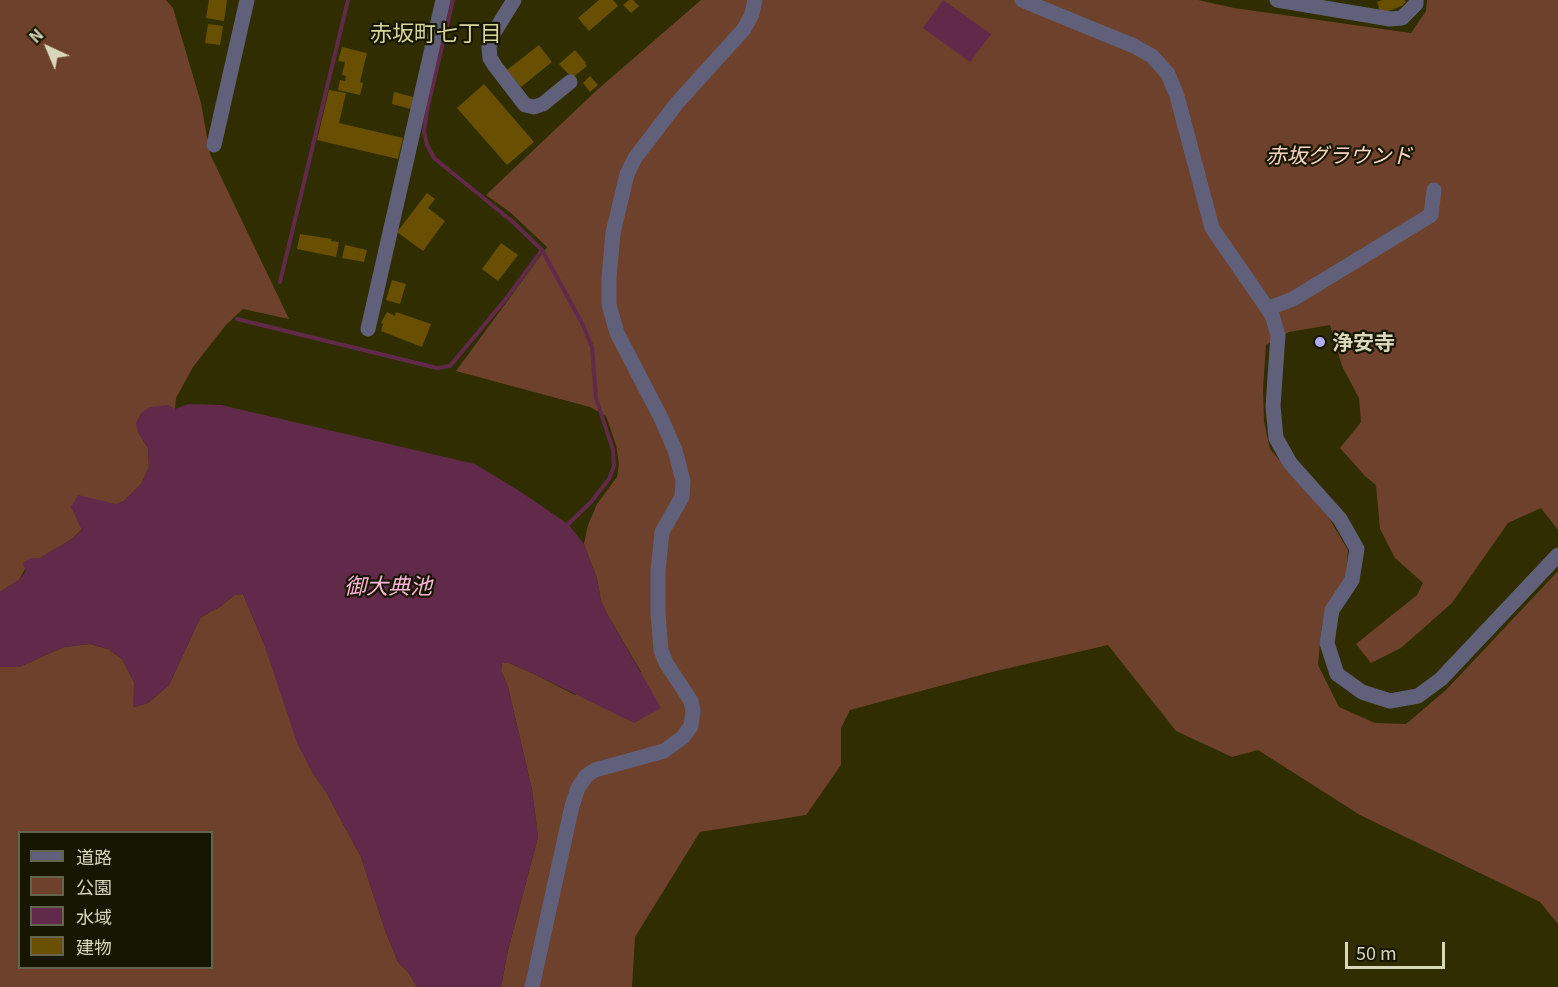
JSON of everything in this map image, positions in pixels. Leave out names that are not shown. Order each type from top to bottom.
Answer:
[{"type":"street","points":[[214,145],[248,0]]},
{"type":"street","points":[[368,329],[443,0]]},
{"type":"street","points":[[514,0],[492,34],[489,47],[490,58],[495,66],[525,105],[534,107],[543,104],[570,82]]},
{"type":"street","points":[[532,987],[578,788],[586,776],[595,770],[664,751],[683,737],[691,726],[693,711],[691,701],[666,663],[661,650],[658,613],[658,571],[662,532],[682,497],[683,481],[675,450],[661,418],[616,333],[609,305],[609,278],[613,233],[627,174],[634,158],[677,103],[744,29],[752,14],[755,0]]},
{"type":"street","points":[[1022,0],[1040,4],[1134,46],[1152,56],[1167,74],[1177,96],[1212,228],[1269,308],[1278,335],[1273,406],[1276,438],[1290,463],[1340,519],[1357,549],[1352,580],[1332,610],[1327,643],[1337,674],[1362,692],[1390,701],[1418,696],[1441,679],[1558,555]]},
{"type":"street","points":[[1277,0],[1325,4],[1390,19],[1402,18],[1416,4],[1416,0]]},
{"type":"street","points":[[1269,308],[1293,299],[1431,215],[1434,190]]},
{"type":"green space","points":[[0,0],[166,0],[173,8],[201,103],[210,154],[289,319],[243,309],[225,326],[193,367],[176,398],[175,409],[138,432],[148,448],[149,467],[142,483],[124,501],[78,522],[82,529],[72,539],[40,558],[31,558],[19,580],[0,592]]},
{"type":"green space","name":"赤坂グラウンド","points":[[701,0],[1198,0],[1234,8],[1411,33],[1426,11],[1427,0],[1558,0],[1558,530],[1541,508],[1508,523],[1452,603],[1401,648],[1371,663],[1356,644],[1417,595],[1423,583],[1395,558],[1380,529],[1376,485],[1340,448],[1361,422],[1359,398],[1342,366],[1330,325],[1289,332],[1266,345],[1263,389],[1264,421],[1270,449],[1329,518],[1348,550],[1346,575],[1324,615],[1318,665],[1339,707],[1375,723],[1406,724],[1446,690],[1558,571],[1558,924],[1540,902],[1360,815],[1258,750],[1232,757],[1176,731],[1108,645],[992,672],[850,710],[841,728],[841,765],[806,815],[700,832],[635,937],[632,987],[501,987],[508,950],[538,837],[532,790],[508,687],[501,671],[502,662],[534,674],[575,695],[641,672],[601,601],[597,579],[584,544],[588,525],[597,504],[617,477],[619,464],[616,445],[606,416],[590,407],[456,371],[547,247],[511,213],[486,195],[597,90]]},
{"type":"green space","points":[[243,594],[312,772],[326,792],[361,857],[398,962],[408,972],[417,987],[0,987],[0,667],[19,667],[64,647],[90,644],[108,649],[122,659],[134,682],[134,707],[148,703],[169,685],[200,618],[235,595]]},
{"type":"water","points":[[943,0],[991,34],[970,62],[923,28]]},
{"type":"water","name":"御大典池","points":[[189,404],[221,405],[475,464],[568,524],[584,544],[606,612],[661,708],[634,723],[534,674],[509,663],[502,663],[501,671],[508,687],[532,790],[538,837],[508,950],[501,987],[417,987],[408,972],[398,962],[361,857],[297,743],[264,644],[243,594],[235,595],[200,618],[169,685],[148,703],[133,707],[134,682],[122,659],[108,649],[90,644],[64,647],[19,667],[0,667],[0,592],[19,580],[26,571],[23,563],[31,558],[40,558],[72,539],[82,530],[71,507],[78,495],[116,504],[124,501],[142,483],[149,467],[148,448],[138,432],[136,423],[141,413],[150,407],[168,405],[175,409]]},
{"type":"building","points":[[209,0],[227,0],[224,21],[206,18]]},
{"type":"building","points":[[599,0],[613,0],[618,6],[589,31],[578,18]]},
{"type":"building","points":[[633,0],[639,6],[631,13],[623,5]]},
{"type":"building","points":[[1405,0],[1406,2],[1404,5],[1381,14],[1377,2]]},
{"type":"building","points":[[208,24],[223,26],[220,45],[205,43]]},
{"type":"building","points":[[539,45],[552,62],[521,87],[507,70]]},
{"type":"building","points":[[342,47],[367,53],[360,82],[363,83],[360,95],[338,90],[340,80],[345,81],[346,76],[342,75],[345,62],[338,61]]},
{"type":"building","points":[[575,50],[587,66],[572,78],[559,64]]},
{"type":"building","points":[[590,76],[598,85],[590,92],[583,83]]},
{"type":"building","points":[[484,84],[534,142],[507,165],[457,108]]},
{"type":"building","points":[[329,90],[346,93],[339,123],[403,138],[398,159],[317,140]]},
{"type":"building","points":[[394,92],[413,97],[411,109],[392,104]]},
{"type":"building","points":[[427,193],[435,199],[428,208],[445,221],[423,251],[397,232]]},
{"type":"building","points":[[300,234],[339,242],[336,257],[297,249]]},
{"type":"building","points":[[501,243],[518,255],[498,281],[482,269]]},
{"type":"building","points":[[345,245],[367,250],[364,262],[342,258]]},
{"type":"building","points":[[392,280],[406,284],[400,304],[386,300]]},
{"type":"building","points":[[387,312],[395,316],[396,312],[431,324],[422,347],[381,331],[383,324],[381,323]]},
{"type":"waterway","points":[[280,282],[348,0]]},
{"type":"waterway","points":[[453,0],[428,106],[424,131],[427,145],[434,158],[513,222],[542,250],[583,325],[592,347],[596,398],[613,450],[614,466],[609,479],[591,502],[565,527]]},
{"type":"waterway","points":[[237,319],[437,368],[450,366],[505,300],[542,250]]},
{"type":"place","name":"浄安寺","points":[[1320,342]]},
{"type":"district","name":"赤坂町七丁目","points":[[436,33]]}]
